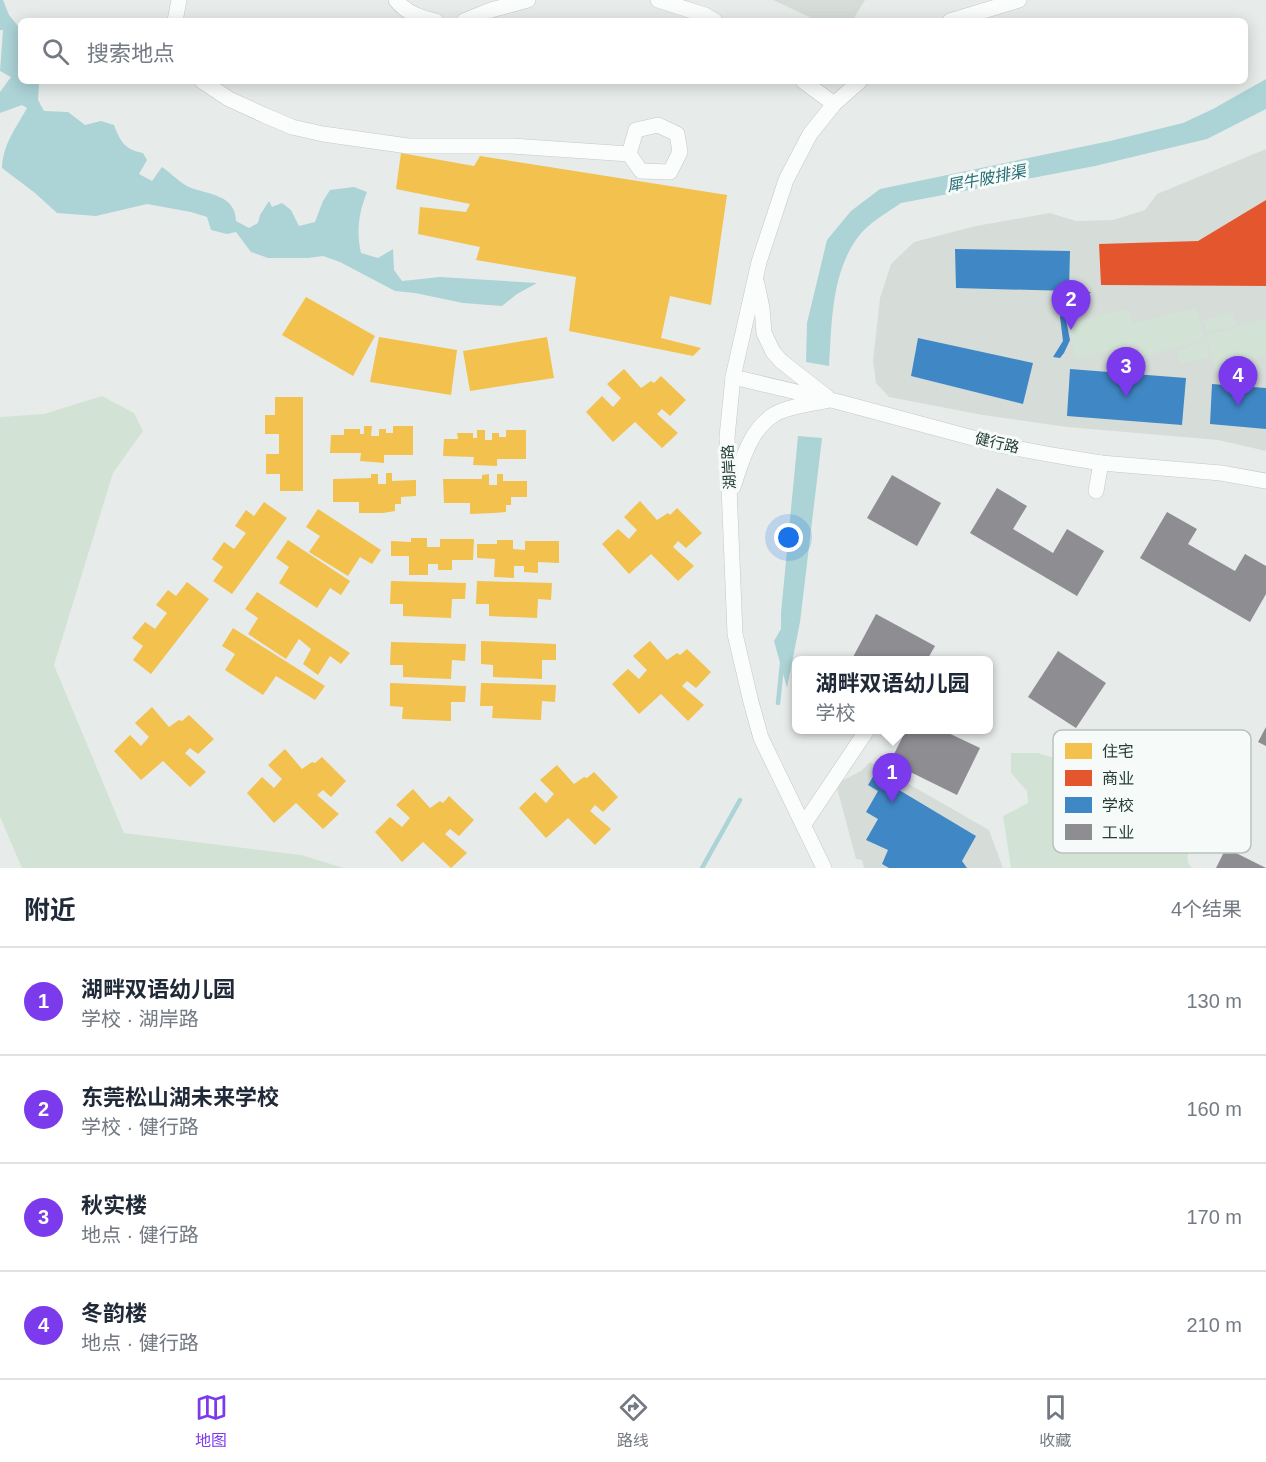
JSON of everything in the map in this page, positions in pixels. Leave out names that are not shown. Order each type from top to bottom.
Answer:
[{"type":"street","points":[[176,18],[179,0]]},
{"type":"street","points":[[396,0],[402,8],[421,18]]},
{"type":"street","points":[[471,18],[528,0]]},
{"type":"street","points":[[658,0],[710,18]]},
{"type":"street","points":[[960,18],[1019,0]]},
{"type":"street","points":[[206,84],[229,99],[264,115],[292,127],[323,134],[408,146],[512,146],[629,154]]},
{"type":"street","points":[[807,84],[834,105]]},
{"type":"street","name":"湖岸路","points":[[824,868],[761,738],[735,634],[727,437],[733,377],[755,277],[786,180],[810,134],[834,105],[857,84]]},
{"type":"street","points":[[755,277],[762,308],[764,333],[772,352],[832,400]]},
{"type":"street","name":"健行路","points":[[733,377],[832,400],[999,444],[1101,463],[1221,473],[1266,482]]},
{"type":"street","points":[[730,495],[744,455],[756,431],[776,414],[797,406],[832,400]]},
{"type":"street","points":[[1096,491],[1101,463]]},
{"type":"street","points":[[804,824],[864,734]]},
{"type":"shaded area","points":[[773,0],[865,0],[854,18],[812,18]]},
{"type":"shaded area","points":[[1266,149],[1266,451],[1218,440],[1067,427],[983,415],[889,397],[876,383],[873,361],[880,298],[891,264],[914,242],[976,226],[1050,213],[1076,221],[1113,220],[1145,210],[1157,194]]},
{"type":"shaded area","points":[[870,762],[989,830],[1003,868],[864,868],[862,860],[856,859],[836,784],[861,771]]},
{"type":"green space","points":[[1196,308],[1205,340],[1141,357],[1137,343],[1077,359],[1068,324],[1128,309],[1133,324]]},
{"type":"green space","points":[[1233,312],[1236,325],[1207,333],[1203,320]]},
{"type":"green space","points":[[1266,319],[1266,355],[1216,370],[1206,336]]},
{"type":"green space","points":[[1206,342],[1210,356],[1181,364],[1177,350]]},
{"type":"green space","points":[[102,396],[134,413],[143,431],[113,473],[54,665],[124,833],[301,855],[344,868],[22,868],[0,817],[0,417],[44,414]]},
{"type":"green space","points":[[1011,753],[1038,753],[1053,758],[1053,853],[1188,853],[1188,863],[1192,868],[1011,868],[1003,816],[1028,803],[1027,791],[1011,773]]},
{"type":"water","points":[[0,0],[3,0],[9,15],[18,26],[18,84],[38,84],[38,100],[44,111],[68,112],[85,125],[101,121],[114,125],[124,144],[132,150],[143,153],[147,160],[139,174],[152,181],[162,167],[186,185],[226,200],[235,212],[236,221],[249,228],[258,223],[269,201],[272,207],[282,203],[291,210],[299,226],[315,222],[330,190],[354,187],[367,192],[359,222],[361,253],[378,258],[393,249],[394,270],[402,281],[440,277],[537,283],[502,306],[463,303],[395,291],[340,262],[323,256],[268,258],[251,252],[236,232],[227,234],[211,230],[207,217],[191,212],[147,204],[96,216],[57,213],[2,168],[7,144],[27,108],[22,105],[0,113],[0,92],[11,77],[0,71],[3,30],[0,30]]},
{"type":"water","points":[[1266,79],[1266,109],[1207,139],[1095,166],[901,203],[867,227],[849,251],[842,267],[834,299],[829,366],[806,362],[807,323],[827,240],[851,211],[880,189],[1110,141],[1183,123]]},
{"type":"water","points":[[798,436],[822,438],[800,622],[787,688],[774,641],[781,629]]},
{"type":"building: 住宅","points":[[401,153],[474,166],[480,156],[727,195],[711,305],[670,296],[661,338],[701,348],[693,356],[569,331],[576,277],[476,260],[480,247],[418,234],[420,207],[466,212],[470,204],[396,189]]},
{"type":"building: 住宅","points":[[306,297],[375,336],[353,376],[282,335]]},
{"type":"building: 住宅","points":[[379,337],[457,350],[451,395],[370,382]]},
{"type":"building: 住宅","points":[[547,337],[554,378],[470,391],[463,351]]},
{"type":"building: 住宅","points":[[624,369],[641,388],[651,381],[654,383],[661,376],[686,400],[670,416],[662,409],[657,414],[678,433],[662,448],[635,422],[613,442],[586,412],[602,396],[613,407],[621,398],[607,384]]},
{"type":"building: 住宅","points":[[275,397],[303,397],[303,491],[280,491],[280,474],[266,474],[266,454],[279,454],[279,434],[265,434],[265,415],[275,415]]},
{"type":"building: 住宅","points":[[364,426],[372,426],[371,436],[379,436],[379,429],[386,429],[386,433],[393,433],[393,426],[413,426],[413,455],[384,455],[384,463],[360,461],[361,453],[330,453],[331,435],[344,435],[344,429],[360,429],[360,434],[364,434]]},
{"type":"building: 住宅","points":[[477,430],[485,430],[485,440],[492,440],[492,433],[499,433],[499,437],[506,437],[506,430],[526,430],[526,459],[497,459],[497,466],[473,465],[474,457],[443,456],[444,439],[458,439],[457,433],[473,433],[473,438],[477,438]]},
{"type":"building: 住宅","points":[[386,473],[392,473],[392,481],[416,480],[416,496],[401,497],[401,504],[395,504],[395,511],[383,513],[359,513],[359,502],[333,502],[333,479],[371,478],[371,474],[378,474],[378,484],[386,484]]},
{"type":"building: 住宅","points":[[489,474],[489,485],[497,485],[497,474],[503,474],[503,481],[527,481],[527,497],[511,497],[511,505],[506,505],[506,512],[494,513],[470,514],[470,503],[444,503],[443,479],[482,479],[482,475]]},
{"type":"building: 住宅","points":[[640,501],[657,520],[668,513],[670,515],[677,508],[702,533],[686,548],[678,541],[673,547],[694,566],[678,581],[651,554],[629,574],[602,544],[618,529],[629,539],[637,530],[624,517]]},
{"type":"building: 住宅","points":[[264,502],[287,518],[232,594],[213,581],[223,567],[212,559],[224,542],[234,549],[246,533],[235,526],[246,510],[254,516]]},
{"type":"building: 住宅","points":[[318,509],[381,550],[372,564],[360,557],[348,576],[309,552],[320,536],[306,527]]},
{"type":"building: 住宅","points":[[411,538],[427,538],[427,547],[440,547],[440,539],[474,539],[473,560],[452,560],[452,570],[438,570],[438,564],[428,564],[428,575],[409,575],[409,556],[391,556],[391,541],[411,542]]},
{"type":"building: 住宅","points":[[288,540],[350,581],[341,595],[330,588],[317,608],[279,583],[289,567],[276,558]]},
{"type":"building: 住宅","points":[[497,540],[513,540],[513,549],[525,550],[525,541],[559,541],[559,563],[538,562],[538,573],[524,572],[524,566],[514,566],[514,578],[494,577],[495,559],[477,558],[477,544],[497,544]]},
{"type":"building: 住宅","points":[[391,581],[466,583],[465,599],[452,599],[451,618],[403,616],[403,604],[390,604]]},
{"type":"building: 住宅","points":[[477,581],[552,583],[551,600],[538,599],[537,618],[489,616],[489,604],[476,604]]},
{"type":"building: 住宅","points":[[187,582],[209,599],[151,674],[133,660],[143,646],[132,638],[145,622],[155,629],[167,613],[156,605],[168,590],[176,596]]},
{"type":"building: 住宅","points":[[257,592],[350,653],[341,664],[330,656],[318,675],[303,664],[311,649],[299,639],[286,659],[248,634],[258,618],[245,609]]},
{"type":"building: 住宅","points":[[233,628],[325,686],[315,700],[276,676],[263,695],[225,670],[235,654],[222,646]]},
{"type":"building: 住宅","points":[[481,641],[556,644],[556,660],[542,660],[542,679],[493,677],[493,665],[481,664]]},
{"type":"building: 住宅","points":[[650,641],[667,660],[677,653],[680,655],[687,649],[711,672],[696,688],[687,681],[682,686],[704,705],[688,721],[661,694],[639,714],[612,684],[628,669],[639,679],[647,670],[633,656]]},
{"type":"building: 住宅","points":[[391,642],[466,644],[465,661],[452,660],[451,679],[403,677],[403,665],[390,665]]},
{"type":"building: 住宅","points":[[390,683],[466,686],[465,702],[451,702],[451,721],[402,719],[403,707],[390,706]]},
{"type":"building: 住宅","points":[[481,683],[556,685],[555,702],[542,701],[541,720],[492,718],[493,706],[480,706]]},
{"type":"building: 住宅","points":[[152,707],[169,727],[189,715],[214,739],[198,754],[190,748],[185,753],[206,772],[190,787],[163,761],[141,780],[114,751],[130,735],[141,746],[149,737],[135,723]]},
{"type":"building: 住宅","points":[[285,749],[302,769],[322,757],[346,781],[331,797],[323,790],[317,795],[339,814],[323,829],[296,803],[274,823],[247,793],[262,777],[274,788],[282,779],[268,765]]},
{"type":"building: 住宅","points":[[557,765],[574,784],[594,772],[618,797],[603,812],[595,805],[590,811],[611,829],[595,845],[568,818],[546,838],[519,808],[535,792],[546,803],[554,794],[540,780]]},
{"type":"building: 住宅","points":[[413,789],[430,808],[440,801],[443,803],[449,796],[474,820],[459,836],[450,829],[445,834],[467,853],[451,868],[423,842],[402,862],[375,832],[390,817],[402,827],[410,818],[396,805]]},
{"type":"building: 商业","points":[[1266,200],[1266,286],[1101,285],[1099,244],[1198,241]]},
{"type":"building: 学校","points":[[955,249],[1070,251],[1069,291],[956,288]]},
{"type":"building: 学校","points":[[1079,292],[1091,292],[1070,312],[1066,320],[1070,340],[1060,358],[1053,357],[1063,341],[1060,317],[1062,310]]},
{"type":"building: 学校","points":[[918,338],[1033,363],[1023,404],[911,376]]},
{"type":"building: 学校","points":[[1070,369],[1186,378],[1182,425],[1067,416]]},
{"type":"building: 学校","points":[[1212,384],[1266,388],[1266,429],[1210,424]]},
{"type":"building: 学校","points":[[874,775],[976,836],[962,861],[967,868],[889,868],[882,864],[888,850],[866,840],[878,819],[866,812],[878,791],[868,785]]},
{"type":"building: 工业","points":[[892,475],[941,503],[917,546],[867,518]]},
{"type":"building: 工业","points":[[997,488],[1027,506],[1013,529],[1053,553],[1067,529],[1104,551],[1077,596],[970,533]]},
{"type":"building: 工业","points":[[1167,512],[1197,529],[1188,544],[1235,571],[1245,554],[1266,566],[1266,594],[1250,622],[1140,558]]},
{"type":"building: 工业","points":[[876,614],[935,646],[929,656],[854,656]]},
{"type":"building: 工业","points":[[1058,651],[1106,683],[1076,728],[1028,697]]},
{"type":"building: 工业","points":[[1266,727],[1266,746],[1258,742]]},
{"type":"building: 工业","points":[[904,734],[950,734],[980,748],[957,795],[890,762]]},
{"type":"building: 工业","points":[[1224,853],[1236,853],[1266,868],[1216,868]]},
{"type":"waterway","name":"犀牛陂排渠","points":[[778,703],[782,664]]},
{"type":"waterway","name":"犀牛陂排渠","points":[[702,868],[740,800]]},
{"type":"place","name":"东莞松山湖未来学校","points":[[1071,330]]},
{"type":"place","name":"秋实楼","points":[[1126,397]]},
{"type":"place","name":"冬韵楼","points":[[1238,406]]},
{"type":"place","name":"湖畔双语幼儿园","points":[[892,803]]}]
